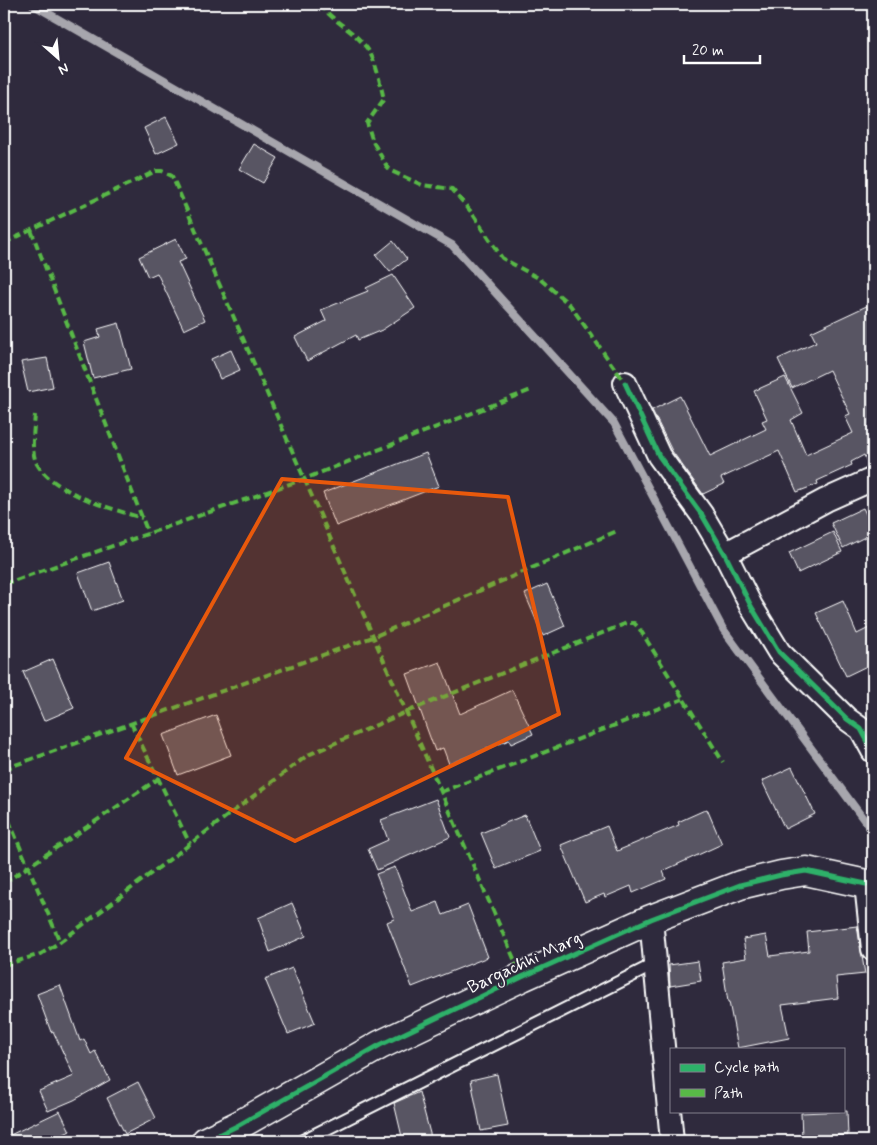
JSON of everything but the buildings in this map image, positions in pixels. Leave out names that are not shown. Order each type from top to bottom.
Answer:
[{"type":"street","points":[[625,383],[659,456],[702,515],[725,554],[750,606],[778,652],[847,719],[861,729],[873,751]]},
{"type":"street","points":[[725,554],[826,500],[873,479]]},
{"type":"street","name":"Bargachhi Marg","points":[[206,1141],[241,1133],[380,1045],[522,977],[651,919],[740,885],[806,871],[870,884]]},
{"type":"street","points":[[870,884],[873,949]]},
{"type":"street","points":[[651,919],[672,1141]]},
{"type":"lane","points":[[302,1141],[655,964]]},
{"type":"highlighted area","points":[[282,479],[508,497],[559,714],[295,841],[126,758]]},
{"type":"waterway","points":[[32,4],[452,245],[614,423],[723,629],[873,832]]},
{"type":"marked path","points":[[320,4],[330,16],[361,41],[372,58],[384,99],[367,123],[373,142],[389,170],[422,185],[452,189],[472,213],[502,258],[540,279],[570,305],[625,383]]},
{"type":"marked path","points":[[4,243],[156,171],[162,171],[172,176],[522,977]]},
{"type":"marked path","points":[[31,230],[148,533]]},
{"type":"marked path","points":[[4,584],[304,479],[531,390]]},
{"type":"marked path","points":[[35,415],[33,440],[35,459],[45,474],[56,483],[85,498],[142,518]]},
{"type":"marked path","points":[[4,769],[373,637],[617,531]]},
{"type":"marked path","points":[[4,965],[41,954],[60,942],[308,755],[406,712],[627,623],[634,623],[639,628],[723,762]]},
{"type":"marked path","points":[[441,792],[683,699]]},
{"type":"marked path","points":[[131,723],[190,844]]},
{"type":"marked path","points":[[4,883],[158,779]]},
{"type":"marked path","points":[[4,809],[60,942]]},
{"type":"cycle path","points":[[625,383],[659,456],[702,515],[725,554],[751,606],[779,652],[847,719],[861,729],[873,751]]},
{"type":"cycle path","points":[[206,1141],[239,1125],[380,1045],[522,977],[651,919],[740,885],[781,875],[806,871],[866,884],[873,883]]}]
